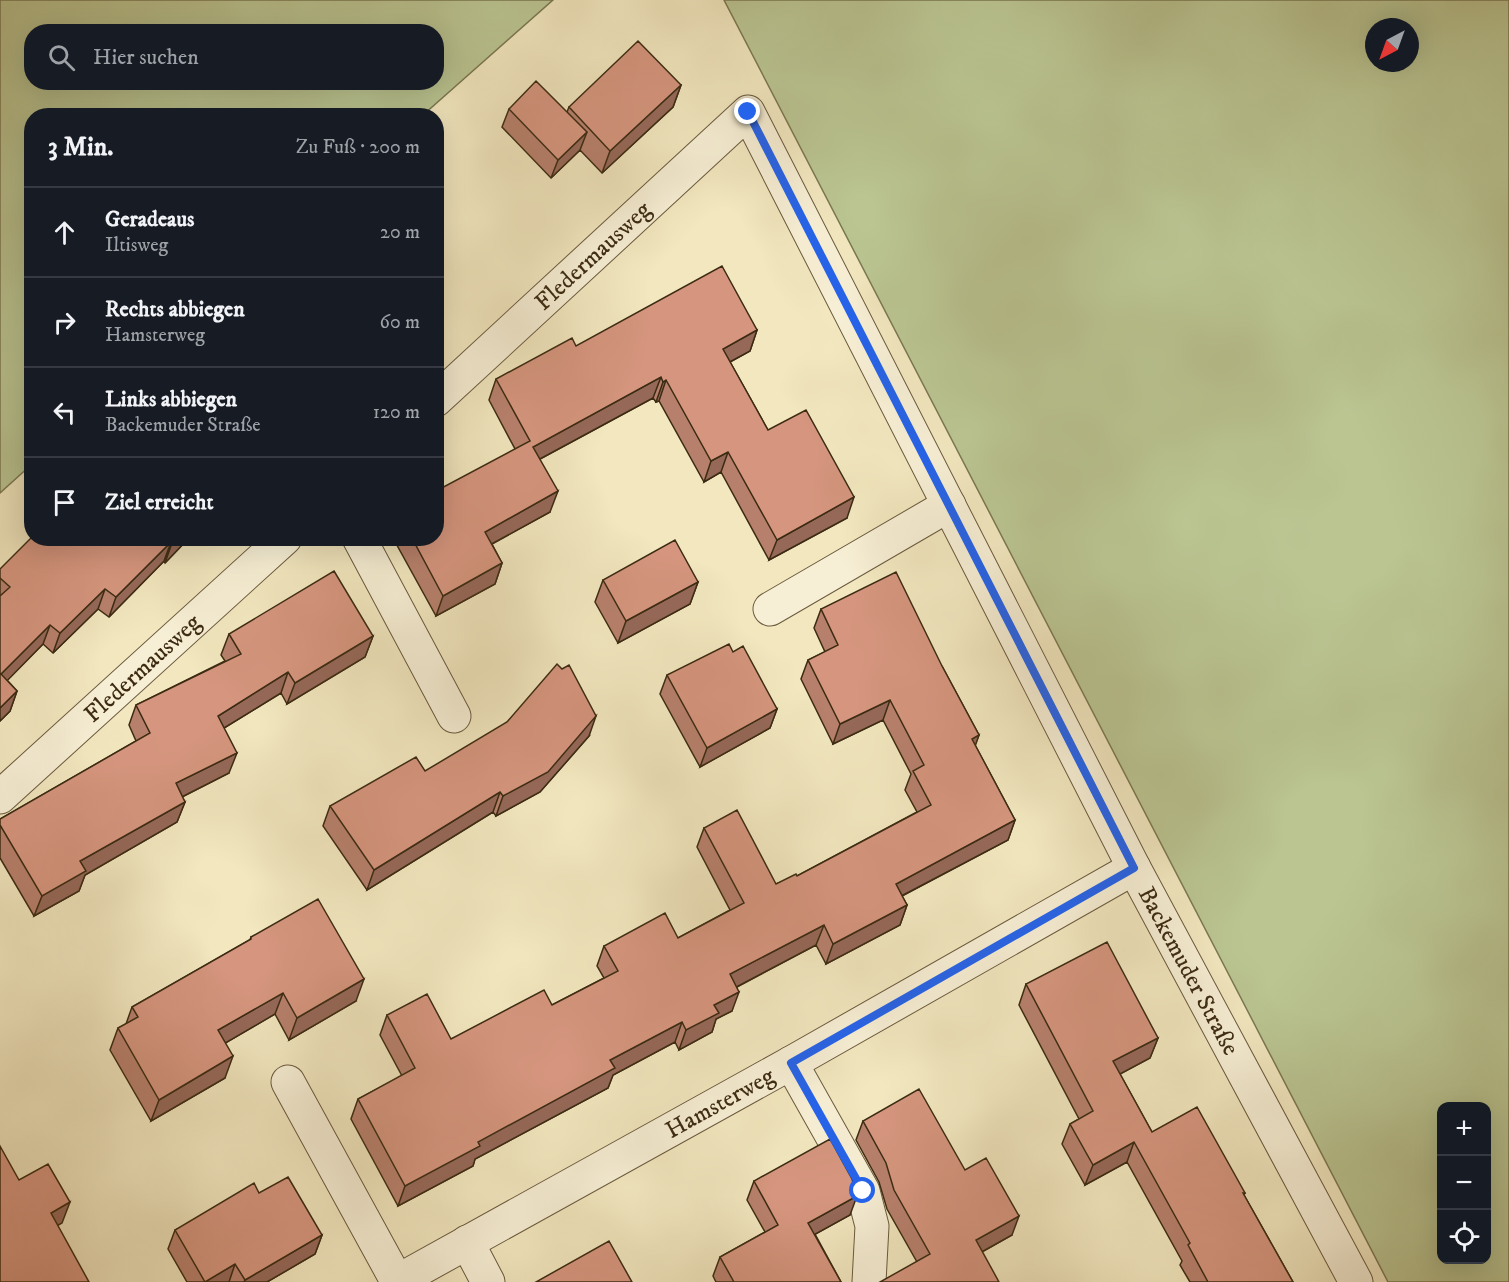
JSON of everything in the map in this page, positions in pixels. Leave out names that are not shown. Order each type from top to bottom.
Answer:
[{"type":"street","name":"Fledermausweg","points":[[444,392],[748,112]]},
{"type":"street","name":"Backemuder Straße","points":[[748,112],[1134,868],[1356,1282]]},
{"type":"street","points":[[770,609],[949,505]]},
{"type":"street","name":"Fledermausweg","points":[[0,797],[276,546]]},
{"type":"street","points":[[363,546],[454,716]]},
{"type":"street","name":"Hamsterweg","points":[[288,1082],[397,1282],[791,1063],[1134,868]]},
{"type":"street","points":[[791,1063],[863,1191],[872,1226],[869,1282]]},
{"type":"street","points":[[467,1242],[488,1282]]},
{"type":"green space","points":[[0,0],[553,0],[431,108],[24,108],[24,471],[0,493]]},
{"type":"green space","points":[[724,0],[1509,0],[1509,1282],[1388,1282]]},
{"type":"building","points":[[638,41],[681,85],[610,151],[569,107]]},
{"type":"building","points":[[536,81],[587,132],[558,160],[509,109]]},
{"type":"building","points":[[722,266],[757,330],[723,349],[768,430],[806,410],[854,497],[777,540],[728,452],[711,461],[666,380],[663,382],[661,377],[533,447],[558,491],[485,532],[502,563],[443,596],[416,546],[444,546],[444,487],[530,441],[496,379],[572,338],[576,346]]},
{"type":"building","points":[[675,540],[698,582],[626,621],[603,580]]},
{"type":"building","points":[[24,545],[167,546],[116,597],[105,589],[60,633],[50,625],[1,674],[17,691],[0,708],[0,596],[10,587],[0,578],[0,569]]},
{"type":"building","points":[[334,571],[373,636],[295,683],[288,672],[218,716],[237,753],[176,783],[185,802],[80,861],[86,871],[42,896],[0,825],[0,819],[150,733],[136,705],[241,654],[229,634]]},
{"type":"building","points":[[896,572],[979,735],[972,739],[1015,820],[896,884],[907,905],[833,944],[824,925],[730,974],[739,992],[714,1005],[719,1013],[686,1030],[682,1022],[610,1060],[615,1068],[478,1142],[480,1146],[405,1186],[358,1099],[415,1068],[387,1015],[427,994],[451,1039],[544,990],[552,1005],[618,971],[604,946],[665,913],[678,938],[744,903],[704,828],[737,810],[776,884],[796,874],[797,876],[931,805],[913,771],[924,765],[890,700],[840,724],[808,660],[838,645],[821,609]]},
{"type":"building","points":[[729,644],[733,652],[743,646],[777,709],[707,748],[667,675]]},
{"type":"building","points":[[557,664],[562,669],[569,665],[596,716],[548,772],[503,796],[500,792],[374,870],[330,806],[416,757],[425,771],[507,722]]},
{"type":"building","points":[[318,899],[364,979],[297,1018],[283,993],[218,1030],[233,1056],[159,1100],[118,1028],[138,1017],[132,1007]]},
{"type":"building","points":[[1107,942],[1158,1038],[1113,1061],[1152,1132],[1197,1107],[1293,1282],[1208,1282],[1188,1245],[1190,1243],[1134,1142],[1093,1165],[1070,1124],[1093,1111],[1026,984]]},
{"type":"building","points":[[919,1089],[965,1170],[986,1158],[1019,1216],[976,1240],[999,1282],[880,1282],[930,1254],[894,1190],[886,1163],[863,1121]]},
{"type":"building","points":[[830,1139],[852,1179],[857,1196],[808,1223],[841,1282],[734,1282],[720,1257],[778,1225],[754,1181]]},
{"type":"building","points":[[0,1146],[19,1180],[48,1164],[70,1202],[51,1213],[89,1282],[0,1282]]},
{"type":"building","points":[[288,1177],[322,1235],[245,1280],[235,1264],[205,1282],[175,1230],[254,1183],[259,1193]]},
{"type":"building","points":[[609,1241],[632,1282],[536,1282]]},
{"type":"route","points":[[748,112],[1134,868],[791,1063],[863,1191]]}]
